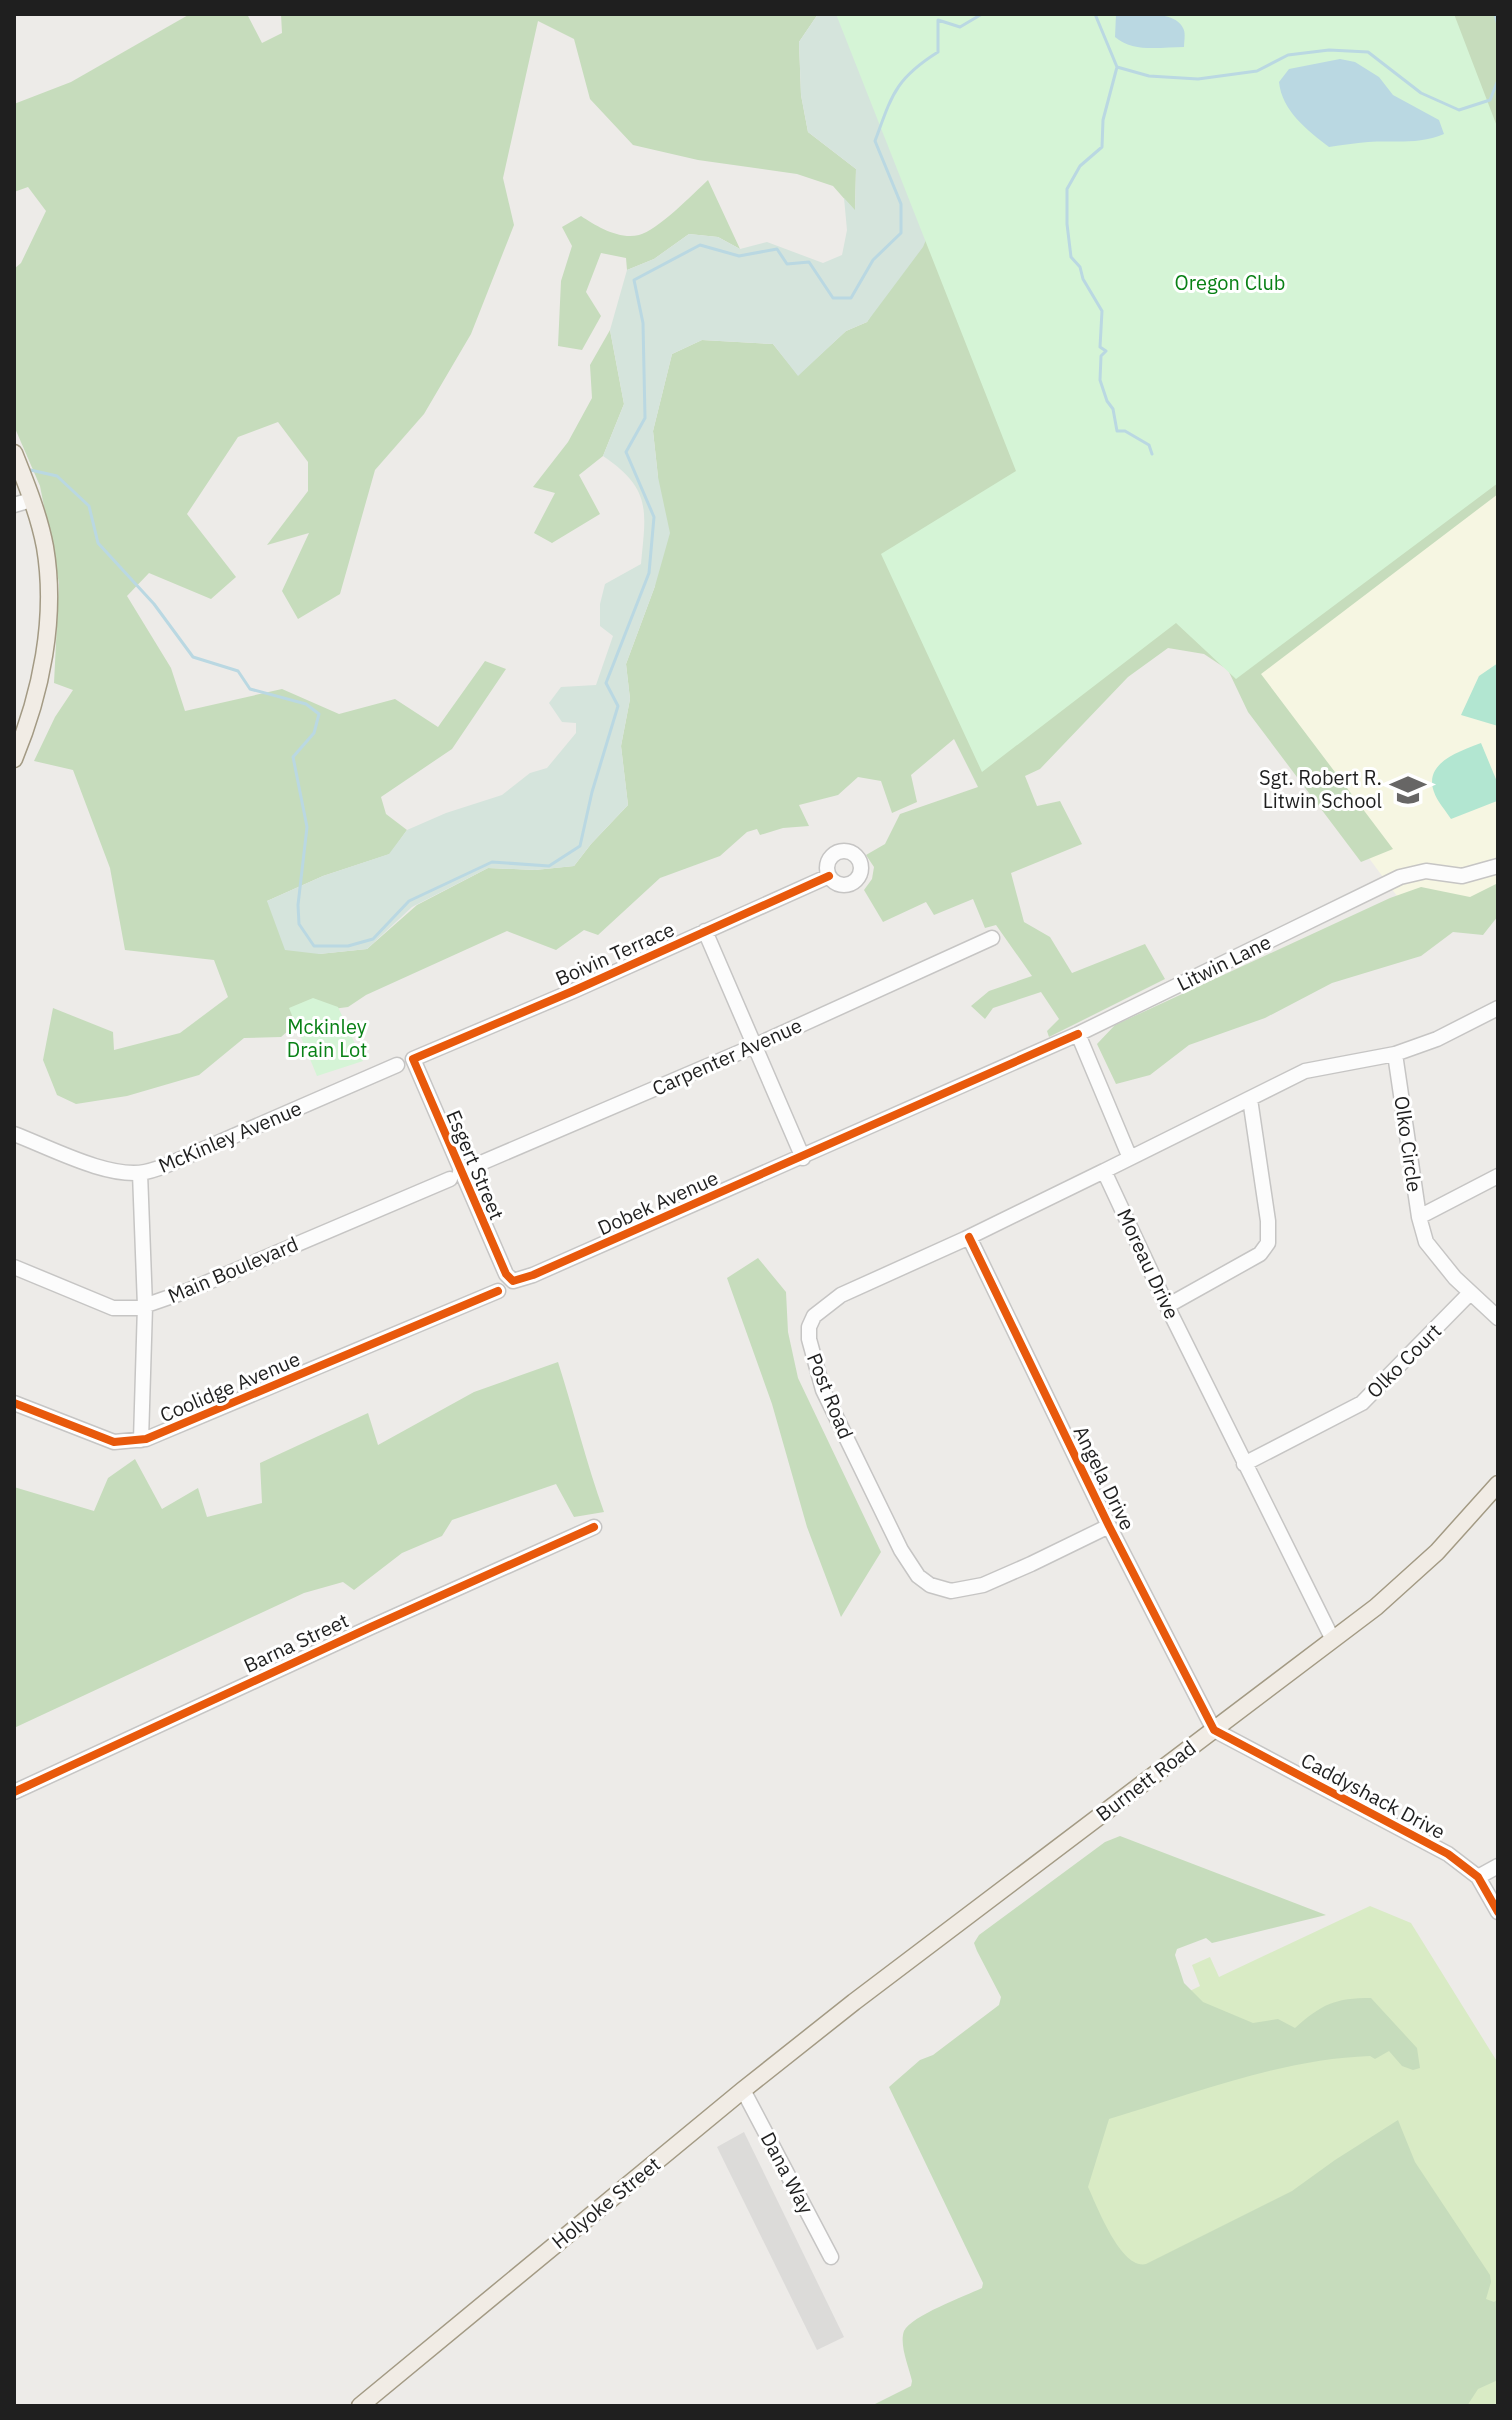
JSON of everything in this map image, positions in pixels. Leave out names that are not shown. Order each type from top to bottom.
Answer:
[{"type":"main road","points":[[14,759],[27,727],[45,651],[49,589],[45,547],[15,455]]},
{"type":"main road","name":"Burnett Road","points":[[854,2002],[1333,1640],[1423,1566],[1498,1484]]},
{"type":"main road","name":"Holyoke Street","points":[[360,2406],[854,2002]]},
{"type":"street","points":[[14,505],[31,500]]},
{"type":"street","name":"Litwin Lane","points":[[1078,1034],[1400,877],[1426,871],[1462,876],[1498,866]]},
{"type":"street","name":"Boivin Terrace","points":[[413,1059],[829,876]]},
{"type":"street","points":[[705,931],[803,1158]]},
{"type":"street","name":"Carpenter Avenue","points":[[455,1175],[992,938]]},
{"type":"street","points":[[1104,1171],[1305,1071],[1395,1054],[1437,1039],[1498,1008]]},
{"type":"street","points":[[1078,1034],[1130,1158]]},
{"type":"street","name":"Dobek Avenue","points":[[513,1281],[803,1158],[1078,1034]]},
{"type":"street","name":"Olko Circle","points":[[1395,1054],[1419,1217],[1426,1242],[1455,1278],[1498,1318]]},
{"type":"street","name":"Esgert Street","points":[[413,1059],[455,1175],[506,1274],[513,1281]]},
{"type":"street","name":"McKinley Avenue","points":[[14,1134],[102,1168],[140,1173],[174,1162],[397,1065]]},
{"type":"street","points":[[1167,1306],[1260,1254],[1268,1243],[1268,1221],[1250,1099]]},
{"type":"street","name":"Moreau Drive","points":[[1104,1171],[1244,1464],[1333,1640]]},
{"type":"street","name":"Post Road","points":[[1104,1171],[824,1305],[809,1327],[809,1347],[832,1410],[906,1559],[918,1576],[937,1589],[958,1591],[983,1585],[1109,1526]]},
{"type":"street","points":[[140,1173],[145,1306],[141,1440]]},
{"type":"street","name":"Main Boulevard","points":[[14,1267],[113,1308],[145,1306],[455,1175]]},
{"type":"street","points":[[1419,1217],[1498,1176]]},
{"type":"street","name":"Angela Drive","points":[[969,1237],[1109,1526],[1214,1730]]},
{"type":"street","name":"Coolidge Avenue","points":[[14,1403],[109,1440],[141,1440],[172,1430],[498,1291]]},
{"type":"street","name":"Olko Court","points":[[1244,1464],[1362,1403],[1470,1293]]},
{"type":"street","name":"Barna Street","points":[[14,1792],[594,1527]]},
{"type":"street","name":"Caddyshack Drive","points":[[1214,1730],[1448,1854],[1478,1877],[1498,1912]]},
{"type":"street","points":[[1478,1877],[1498,1866]]},
{"type":"street","name":"Dana Way","points":[[743,2090],[831,2257]]},
{"type":"shaded area","points":[[818,14],[1116,14],[942,202],[923,247],[867,322],[846,331],[798,376],[773,344],[702,340],[672,354],[653,431],[658,477],[670,533],[655,586],[626,664],[630,699],[621,746],[628,805],[574,866],[535,870],[488,868],[412,907],[367,949],[319,954],[285,950],[267,901],[323,876],[389,854],[407,830],[446,813],[502,795],[530,773],[547,768],[576,733],[576,723],[562,722],[549,703],[561,687],[596,685],[613,636],[600,626],[600,604],[605,584],[641,564],[644,529],[642,502],[630,479],[603,456],[624,404],[610,330],[627,270],[654,259],[689,234],[718,237],[740,249],[767,242],[823,263],[842,255],[847,230],[844,198],[855,210],[856,169],[808,132],[801,95],[799,42]]},
{"type":"shaded area","name":"Sgt. Robert R. Litwin School","points":[[1498,483],[1498,901],[1426,935],[1236,679]]},
{"type":"shaded area","points":[[744,2132],[844,2337],[817,2350],[717,2147]]},
{"type":"green space","points":[[190,14],[247,14],[262,43],[282,33],[281,14],[818,14],[799,42],[801,95],[808,132],[856,169],[855,211],[833,186],[797,174],[698,160],[633,145],[590,99],[574,39],[538,21],[503,178],[514,225],[471,334],[424,414],[375,470],[340,594],[298,619],[282,591],[309,533],[267,545],[308,491],[308,462],[278,422],[238,437],[187,514],[236,577],[211,599],[149,573],[127,596],[171,668],[185,711],[282,689],[339,714],[395,699],[438,727],[485,661],[506,669],[452,749],[381,797],[386,814],[407,830],[390,854],[323,876],[267,901],[319,954],[367,949],[417,905],[488,868],[535,870],[574,866],[628,805],[621,746],[630,699],[626,664],[655,586],[658,477],[653,431],[672,354],[702,340],[773,344],[798,375],[846,331],[867,322],[942,202],[1412,14],[1498,14],[1498,494],[1261,674],[1393,849],[1361,862],[1248,712],[1228,670],[1204,654],[1168,648],[1128,677],[1040,769],[1025,776],[1037,806],[1060,801],[1082,844],[1011,873],[1024,922],[1050,937],[1072,973],[1145,944],[1165,979],[1049,1037],[1047,1031],[1059,1019],[1041,992],[993,1008],[985,1019],[971,1006],[989,991],[1032,976],[996,925],[985,928],[973,899],[934,915],[926,902],[883,922],[864,890],[872,879],[874,867],[866,855],[885,844],[900,814],[978,787],[954,739],[911,775],[917,802],[892,813],[881,781],[858,777],[838,795],[799,805],[809,826],[783,828],[760,835],[757,829],[747,832],[720,856],[660,878],[598,935],[584,930],[556,950],[507,931],[366,995],[348,1007],[310,1012],[281,1037],[244,1038],[199,1075],[127,1096],[76,1104],[57,1095],[43,1060],[53,1008],[113,1032],[114,1050],[180,1033],[228,997],[214,960],[125,950],[110,868],[73,770],[34,761],[55,717],[73,690],[54,683],[59,583],[40,486],[14,426],[14,269],[21,263],[46,211],[28,187],[14,192],[14,104],[71,82]]},
{"type":"green space","name":"Oregon Club","points":[[836,14],[1454,14],[1498,129],[1498,483],[1236,679],[1176,623],[982,772],[881,554],[1016,471]]},
{"type":"green space","points":[[708,180],[740,249],[718,237],[689,234],[654,259],[627,270],[626,258],[601,253],[586,292],[601,316],[582,350],[558,346],[561,281],[572,246],[562,227],[581,216],[616,234],[639,235],[665,219]]},
{"type":"green space","points":[[610,330],[624,404],[603,456],[579,475],[600,514],[552,543],[534,533],[555,493],[533,487],[568,442],[592,398],[590,365]]},
{"type":"green space","points":[[1498,663],[1498,726],[1461,715],[1479,676]]},
{"type":"green space","points":[[1481,743],[1498,784],[1497,801],[1451,819],[1434,792],[1434,773],[1446,759]]},
{"type":"green space","points":[[1498,883],[1498,916],[1483,935],[1453,932],[1421,956],[1332,983],[1265,1018],[1189,1045],[1150,1075],[1116,1084],[1097,1044],[1115,1025],[1390,898],[1421,887],[1470,897]]},
{"type":"green space","name":"Mckinley Drain Lot","points":[[313,998],[338,1007],[363,1061],[317,1076],[289,1008]]},
{"type":"green space","points":[[758,1258],[786,1292],[788,1332],[798,1378],[881,1552],[841,1617],[807,1527],[772,1404],[727,1278]]},
{"type":"green space","points":[[558,1362],[604,1512],[574,1517],[556,1484],[452,1520],[442,1536],[402,1553],[354,1590],[343,1582],[304,1593],[14,1728],[14,1487],[94,1511],[108,1478],[135,1459],[162,1509],[198,1488],[207,1517],[262,1503],[260,1463],[368,1413],[378,1445],[474,1392]]},
{"type":"green space","points":[[1120,1836],[1326,1915],[1212,1943],[1206,1938],[1177,1949],[1175,1955],[1184,1983],[1203,2002],[1253,2023],[1278,2019],[1295,2028],[1330,2004],[1371,1998],[1417,2048],[1420,2068],[1413,2070],[1402,2066],[1389,2051],[1375,2059],[1370,2056],[1304,2064],[1238,2079],[1109,2119],[1088,2187],[1111,2235],[1128,2257],[1146,2264],[1292,2191],[1398,2120],[1415,2162],[1490,2275],[1486,2299],[1494,2302],[1498,2299],[1498,2380],[1478,2389],[1467,2406],[871,2406],[911,2386],[903,2343],[904,2331],[909,2325],[927,2313],[982,2288],[983,2283],[889,2087],[920,2060],[933,2055],[999,2005],[1001,1997],[974,1943],[979,1935],[1105,1842]]},
{"type":"green space","points":[[1370,1906],[1411,1923],[1498,2063],[1498,2406],[1036,2406],[1042,2129],[1161,2005],[1200,1986],[1192,1965],[1210,1957],[1219,1977]]},
{"type":"water","points":[[1116,14],[1152,14],[1171,18],[1184,30],[1184,47],[1148,48],[1122,42],[1115,37]]},
{"type":"water","points":[[1340,59],[1355,62],[1379,77],[1393,95],[1439,120],[1444,134],[1416,141],[1329,147],[1290,111],[1279,82],[1289,69]]},
{"type":"waterway","points":[[26,469],[57,476],[89,506],[98,543],[154,604],[193,657],[238,671],[250,689],[306,704],[319,714],[314,733],[293,757],[307,827],[298,905],[299,924],[314,946],[348,946],[373,939],[409,901],[492,862],[549,866],[580,846],[592,792],[618,706],[606,683],[649,573],[654,517],[626,452],[645,418],[643,323],[634,280],[700,245],[739,256],[777,249],[787,264],[809,262],[833,298],[851,298],[873,260],[901,233],[901,204],[875,141],[891,100],[912,71],[938,52],[938,20],[960,27],[982,14]]},
{"type":"waterway","points":[[1095,14],[1117,67],[1149,76],[1198,79],[1257,71],[1288,55],[1329,50],[1368,52],[1421,93],[1459,110],[1490,100],[1498,80]]},
{"type":"waterway","points":[[1495,14],[1498,25]]},
{"type":"waterway","points":[[1117,67],[1103,120],[1102,147],[1080,166],[1067,189],[1067,224],[1071,257],[1080,267],[1083,279],[1102,311],[1100,347],[1106,351],[1101,356],[1100,380],[1113,409],[1117,431],[1125,431],[1149,445],[1152,454]]},
{"type":"cycle path","points":[[829,876],[413,1059],[506,1274],[513,1281],[533,1275],[1078,1034]]},
{"type":"cycle path","points":[[969,1237],[1109,1526],[1214,1730],[1448,1854],[1478,1877],[1498,1912]]},
{"type":"cycle path","points":[[14,1403],[114,1442],[146,1439],[498,1291]]},
{"type":"cycle path","points":[[14,1792],[594,1527]]},
{"type":"place","name":"Sgt. Robert R. Litwin School","points":[[1408,790]]}]
